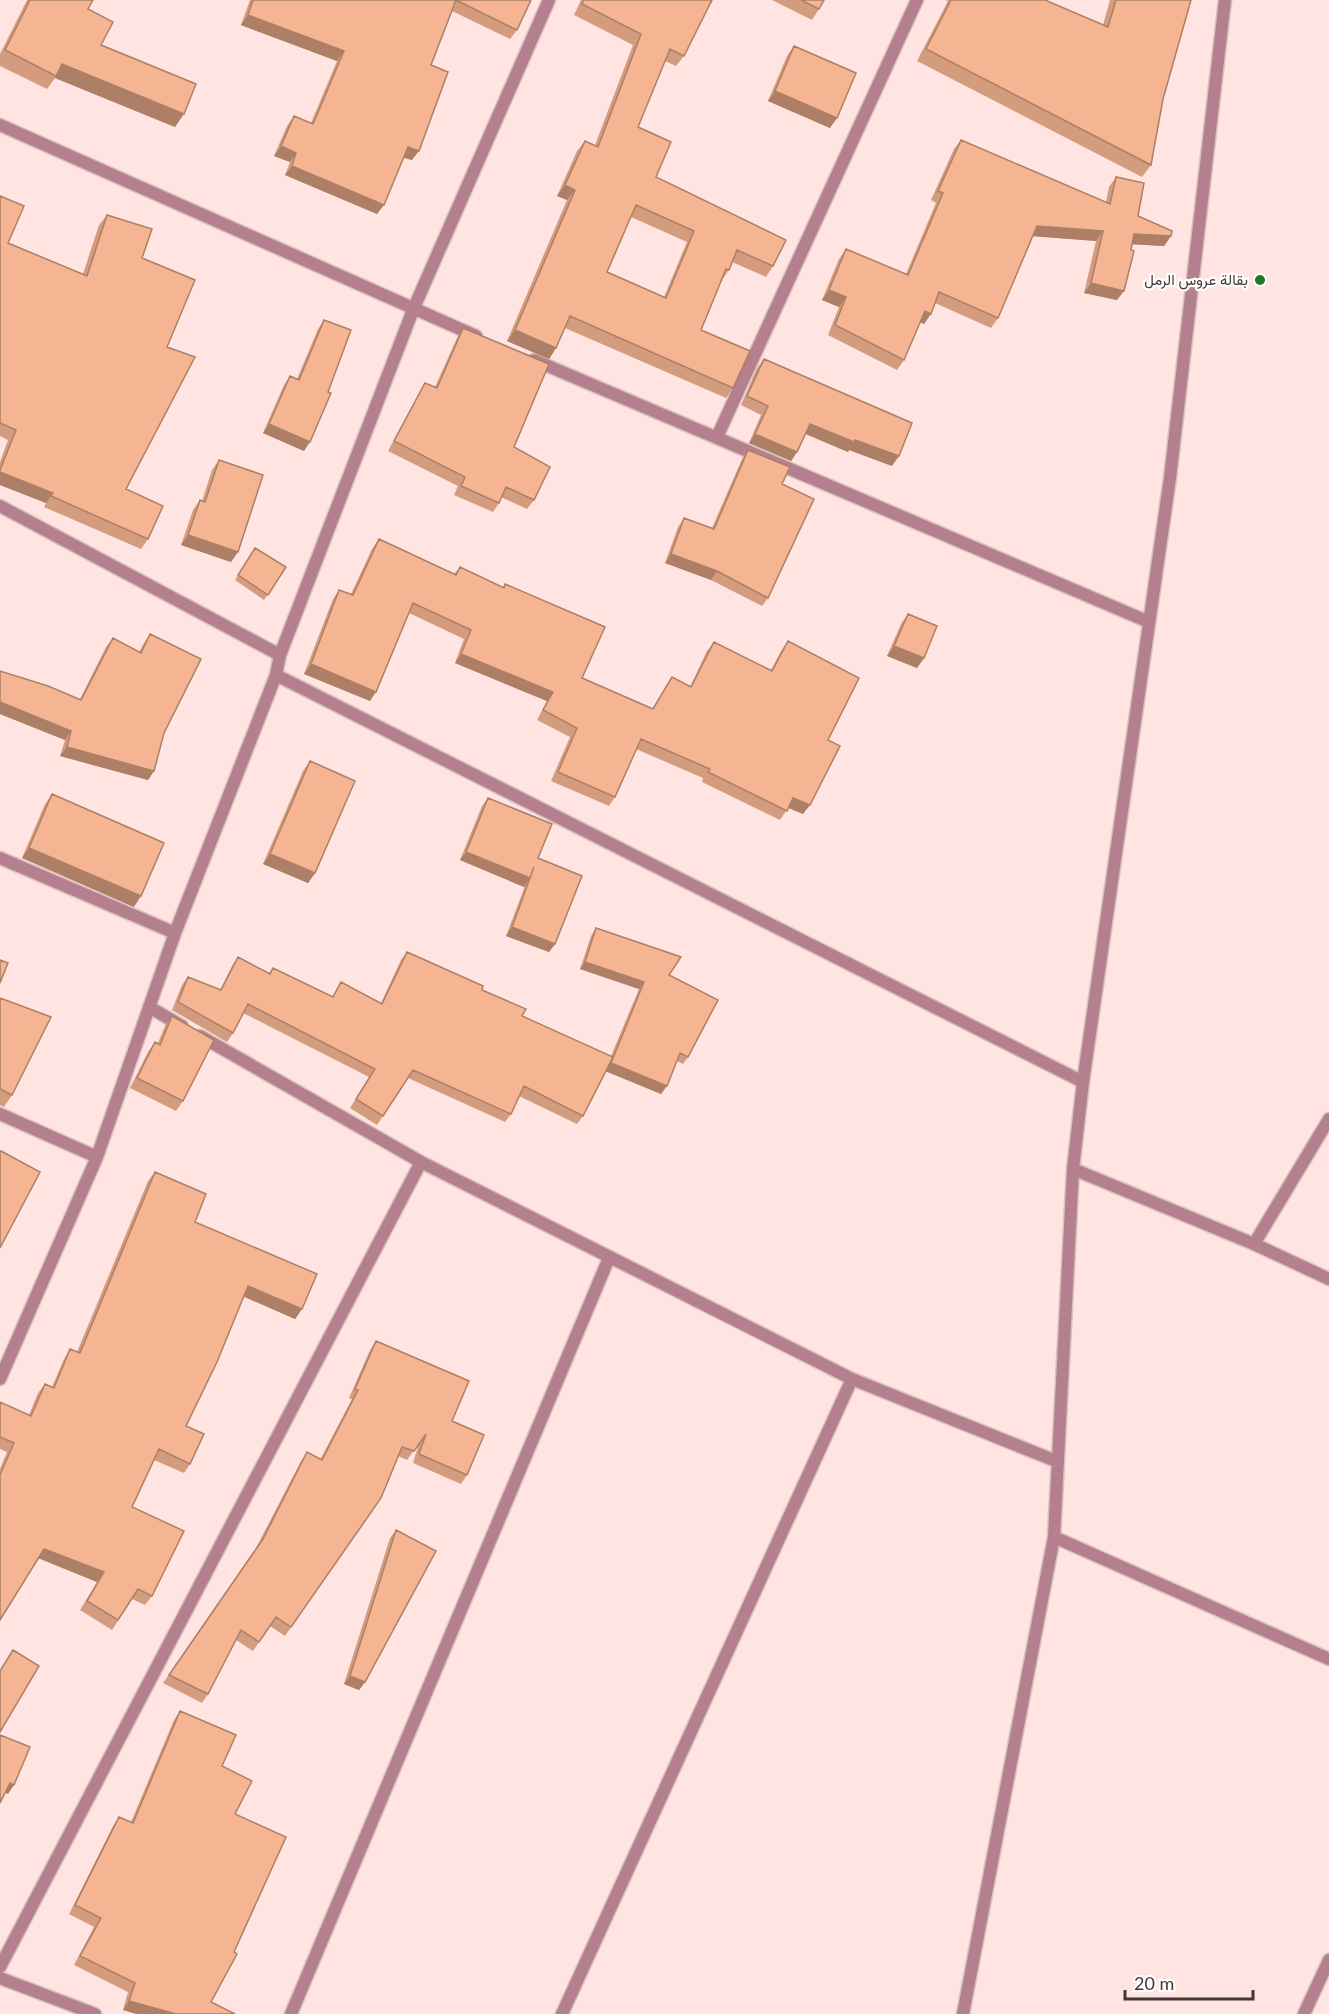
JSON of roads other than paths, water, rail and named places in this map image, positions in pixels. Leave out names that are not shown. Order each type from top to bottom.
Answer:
[{"type":"street","points":[[0,1379],[97,1157],[175,933],[276,675],[280,655],[413,310],[549,0]]},
{"type":"street","points":[[717,437],[917,0]]},
{"type":"street","points":[[963,2014],[1054,1537],[1056,1461],[1073,1169],[1083,1082],[1170,478],[1225,0]]},
{"type":"street","points":[[0,125],[489,342]]},
{"type":"street","points":[[521,355],[1149,622]]},
{"type":"street","points":[[0,507],[280,655]]},
{"type":"street","points":[[276,675],[1083,1082]]},
{"type":"street","points":[[0,858],[175,933]]},
{"type":"street","points":[[149,1007],[421,1162],[609,1258],[852,1379],[1056,1461]]},
{"type":"street","points":[[0,1114],[97,1157]]},
{"type":"street","points":[[1254,1244],[1329,1119]]},
{"type":"street","points":[[0,1966],[421,1162]]},
{"type":"street","points":[[1073,1169],[1254,1244],[1329,1279]]},
{"type":"street","points":[[291,2014],[609,1258]]},
{"type":"street","points":[[562,2014],[852,1379]]},
{"type":"street","points":[[1054,1537],[1329,1659]]},
{"type":"street","points":[[1304,2014],[1329,1960]]},
{"type":"street","points":[[0,1978],[95,2014]]},
{"type":"place","name":"بقالة عروس الرمل","points":[[1260,280]]}]
